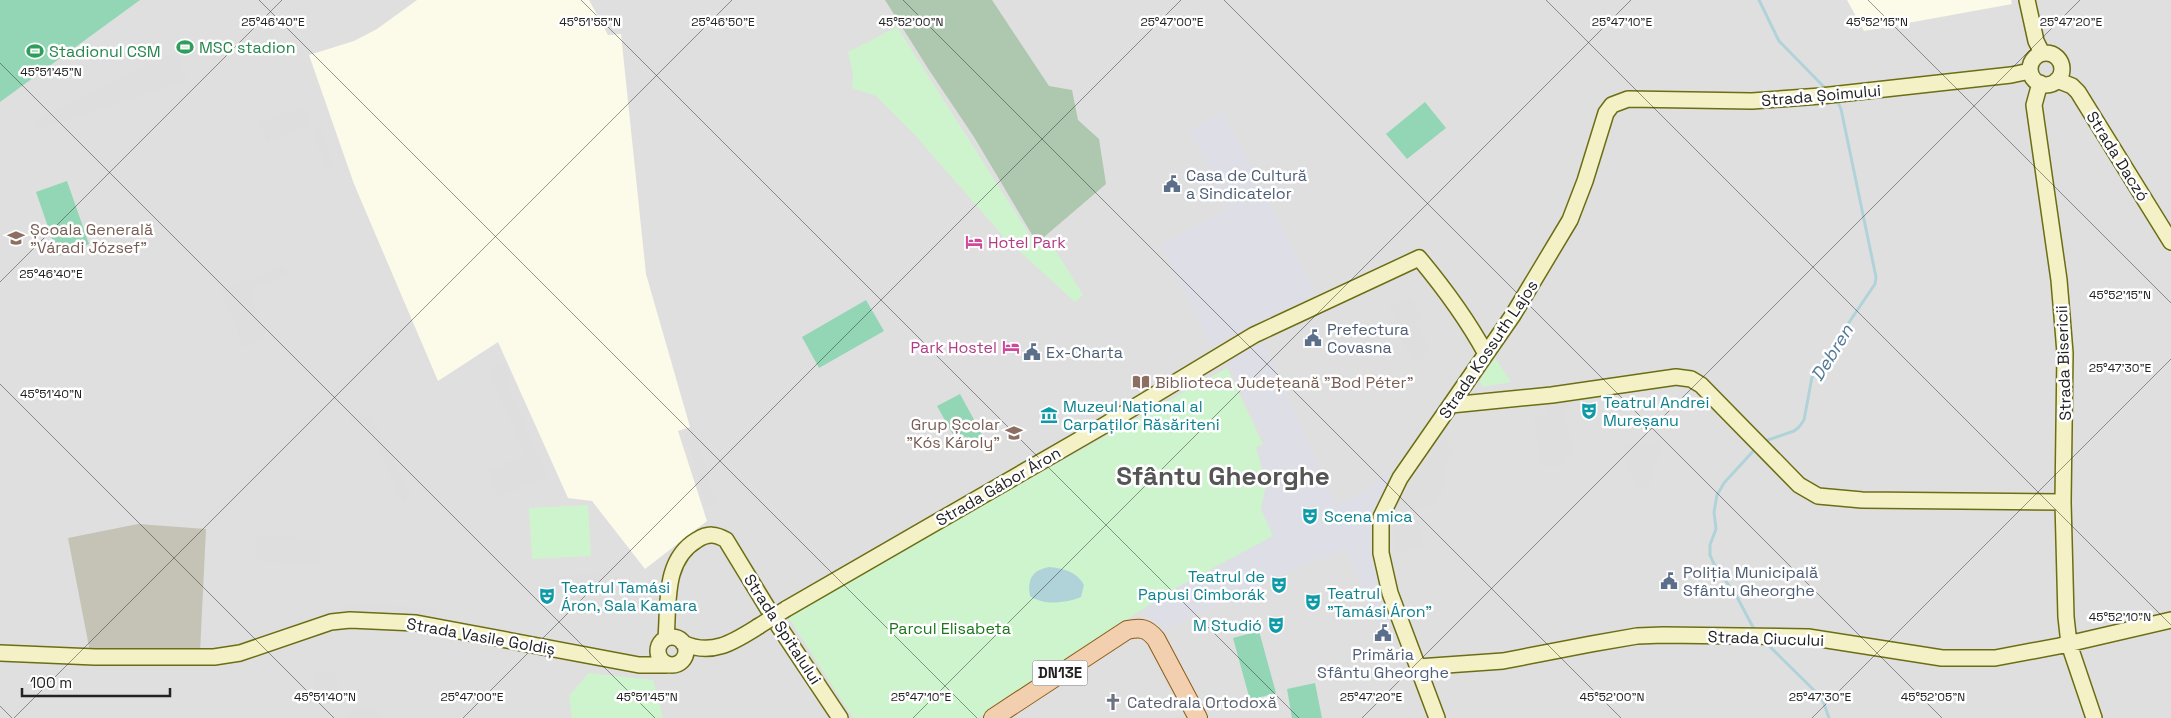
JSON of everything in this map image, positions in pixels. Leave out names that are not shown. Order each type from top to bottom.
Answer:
[{"type":"main road","name":"DN13E","points":[[993,718],[1127,630],[1141,628],[1147,630],[1156,639],[1198,718]]},
{"type":"street","points":[[2027,0],[2036,41],[2042,53]]},
{"type":"street","points":[[2042,53],[2052,54],[2060,61],[2062,70],[2057,80],[2050,84],[2040,83],[2033,78],[2030,71],[2032,62],[2042,53]]},
{"type":"street","name":"Strada Șoimului","points":[[1612,105],[1628,99],[1752,101],[1821,96],[2011,75],[2030,71]]},
{"type":"street","name":"Strada Daczó","points":[[2057,80],[2072,86],[2078,92],[2171,242]]},
{"type":"street","name":"Strada Bisericii","points":[[2040,83],[2034,105],[2059,280],[2064,334],[2064,588],[2069,644],[2094,718]]},
{"type":"street","name":"Strada Kossuth Lajos","points":[[1437,718],[1390,593],[1381,553],[1380,528],[1383,512],[1400,478],[1513,315],[1570,220],[1606,113],[1612,105]]},
{"type":"street","name":"Strada Gábor Áron","points":[[672,641],[702,649],[720,648],[1080,440],[1254,335],[1419,258],[1454,301],[1486,354]]},
{"type":"street","points":[[1451,405],[1552,396],[1652,379],[1686,378],[1696,382],[1799,485],[1818,496],[1862,500],[2063,502]]},
{"type":"street","points":[[1464,386],[1489,402]]},
{"type":"street","name":"Strada Spitalului","points":[[672,641],[670,596],[671,575],[674,566],[687,547],[708,535],[716,535],[726,540],[776,622],[840,718]]},
{"type":"street","name":"Strada Vasile Goldiș","points":[[0,653],[95,658],[214,657],[240,653],[331,622],[350,620],[416,623],[639,665],[667,665]]},
{"type":"street","name":"Strada Ciucului","points":[[1418,667],[1503,661],[1637,636],[1827,639],[1917,655],[1967,660],[2022,654],[2171,620]]},
{"type":"street","points":[[672,641],[686,652],[683,660],[676,665],[667,665],[658,656],[672,641]]},
{"type":"street","name":"Strada Vasile Goldiș","points":[[608,658],[643,655],[672,641]]},
{"type":"shaded area","points":[[0,0],[2171,0],[2171,718],[0,718]]},
{"type":"shaded area","points":[[417,0],[589,0],[608,35],[621,34],[646,274],[690,427],[678,431],[707,521],[645,569],[592,501],[568,498],[498,342],[438,381],[354,184],[309,55],[354,41],[377,29]]},
{"type":"shaded area","points":[[1847,0],[2011,0],[2012,4],[1864,31]]},
{"type":"shaded area","points":[[271,29],[274,38],[212,62],[208,53]]},
{"type":"shaded area","points":[[175,52],[187,80],[37,130],[33,121]]},
{"type":"shaded area","points":[[304,106],[311,125],[267,142],[260,123]]},
{"type":"shaded area","points":[[1223,112],[1316,293],[1211,346],[1160,245],[1228,209],[1190,130]]},
{"type":"shaded area","points":[[319,126],[334,168],[327,170],[312,128]]},
{"type":"shaded area","points":[[284,266],[288,275],[248,291],[267,339],[244,348],[221,291]]},
{"type":"shaded area","points":[[1412,297],[1422,320],[1414,324],[1432,349],[1417,362],[1390,324],[1396,320],[1389,308]]},
{"type":"shaded area","points":[[1262,337],[1334,501],[1339,504],[1371,487],[1384,473],[1391,480],[1378,508],[1370,539],[1372,556],[1394,621],[1379,626],[1346,550],[1290,571],[1166,629],[1147,617],[1143,609],[1167,593],[1273,536],[1261,509],[1266,485],[1258,448],[1266,444],[1225,356]]},
{"type":"shaded area","points":[[505,363],[510,376],[505,379],[547,476],[499,497],[488,471],[525,455],[488,370]]},
{"type":"shaded area","points":[[1566,400],[1569,410],[1565,411],[1573,454],[1563,455],[1565,464],[1542,467],[1534,418],[1546,416],[1544,403]]},
{"type":"shaded area","points":[[350,415],[372,417],[411,496],[403,503],[366,424],[350,423]]},
{"type":"shaded area","points":[[694,428],[716,504],[707,507],[685,431]]},
{"type":"shaded area","points":[[1446,434],[1452,455],[1444,463],[1443,489],[1435,502],[1429,506],[1417,509],[1423,547],[1396,554],[1394,524],[1398,504],[1409,484]]},
{"type":"shaded area","points":[[1663,442],[1649,486],[1638,488],[1628,469],[1624,445]]},
{"type":"shaded area","points":[[138,524],[206,529],[200,653],[90,652],[68,538]]},
{"type":"shaded area","points":[[257,535],[321,539],[319,565],[255,561]]},
{"type":"shaded area","points":[[600,573],[601,590],[556,593],[555,577]]},
{"type":"shaded area","points":[[370,604],[425,608],[437,606],[438,613],[424,616],[353,613],[338,615],[337,608],[348,605]]},
{"type":"shaded area","points":[[1156,639],[1193,708],[1184,713],[1143,645]]},
{"type":"shaded area","points":[[802,640],[853,718],[846,718],[798,644]]},
{"type":"shaded area","points":[[314,673],[336,673],[337,705],[315,706]]},
{"type":"shaded area","points":[[378,709],[378,718],[350,718],[349,710]]},
{"type":"green space","name":"Stadionul CSM","points":[[0,0],[140,0],[0,102]]},
{"type":"green space","points":[[885,0],[992,0],[1049,86],[1072,90],[1078,120],[1099,139],[1106,184],[1037,243],[974,137]]},
{"type":"green space","points":[[897,27],[1036,245],[1048,238],[1083,295],[1075,302],[1003,236],[915,135],[876,96],[852,88],[853,73],[848,52]]},
{"type":"green space","points":[[1425,102],[1446,128],[1407,159],[1386,134]]},
{"type":"green space","points":[[67,181],[89,244],[58,256],[36,192]]},
{"type":"green space","points":[[866,300],[884,331],[819,368],[802,337]]},
{"type":"green space","points":[[1495,358],[1511,382],[1482,387],[1480,380]]},
{"type":"green space","name":"Parcul Elisabeta","points":[[1227,368],[1263,444],[1256,447],[1266,485],[1261,509],[1273,536],[1167,593],[978,718],[853,718],[787,615]]},
{"type":"green space","points":[[960,394],[984,438],[962,451],[937,406]]},
{"type":"green space","points":[[588,505],[591,556],[532,559],[529,508]]},
{"type":"green space","points":[[1259,631],[1276,693],[1250,700],[1233,638]]},
{"type":"green space","points":[[589,673],[653,680],[663,718],[572,718],[569,696]]},
{"type":"green space","points":[[1315,683],[1322,718],[1292,718],[1287,689]]},
{"type":"water","points":[[1043,568],[1059,568],[1078,577],[1084,585],[1081,597],[1069,601],[1048,602],[1030,596],[1029,585],[1032,577]]},
{"type":"waterway","name":"Debren","points":[[1759,0],[1779,41],[1827,90]]},
{"type":"waterway","name":"Debren","points":[[1762,442],[1794,431],[1799,427],[1804,420],[1812,377],[1875,284],[1876,277],[1841,109],[1837,100]]},
{"type":"waterway","name":"Debren","points":[[1755,631],[1737,597],[1714,564],[1710,555],[1710,545],[1716,529],[1714,512],[1717,495],[1724,483],[1756,448]]},
{"type":"waterway","name":"Debren","points":[[1764,641],[1822,698],[1829,718]]},
{"type":"place","name":"MSC stadion","points":[[185,47]]},
{"type":"place","name":"Stadionul CSM","points":[[35,51]]},
{"type":"place","name":"Casa de Cultură a Sindicatelor","points":[[1172,184]]},
{"type":"place","name":"Școala Generală \"Váradi József\"","points":[[16,238]]},
{"type":"place","name":"Hotel Park","points":[[974,242]]},
{"type":"place","name":"Prefectura Covasna","points":[[1313,338]]},
{"type":"place","name":"Park Hostel","points":[[1011,347]]},
{"type":"place","name":"Ex-Charta","points":[[1032,352]]},
{"type":"place","name":"Biblioteca Județeană \"Bod Péter\"","points":[[1141,382]]},
{"type":"place","name":"Teatrul Andrei Mureșanu","points":[[1589,411]]},
{"type":"place","name":"Muzeul Național al Carpaților Răsăriteni","points":[[1049,415]]},
{"type":"place","name":"Grup Școlar \"Kós Károly\"","points":[[1014,433]]},
{"type":"place","name":"Scena mica","points":[[1310,516]]},
{"type":"place","name":"Poliția Municipală Sfântu Gheorghe","points":[[1669,581]]},
{"type":"place","name":"Teatrul de Papusi Cimborák","points":[[1279,585]]},
{"type":"place","name":"Teatrul Tamási Áron, Sala Kamara","points":[[547,596]]},
{"type":"place","name":"Teatrul \"Tamási Áron\"","points":[[1313,602]]},
{"type":"place","name":"M Studió","points":[[1276,625]]},
{"type":"place","name":"Primăria Sfântu Gheorghe","points":[[1383,633]]},
{"type":"place","name":"Catedrala Ortodoxă","points":[[1113,702]]},
{"type":"district","name":"Sfântu Gheorghe","points":[[1223,476]]}]
